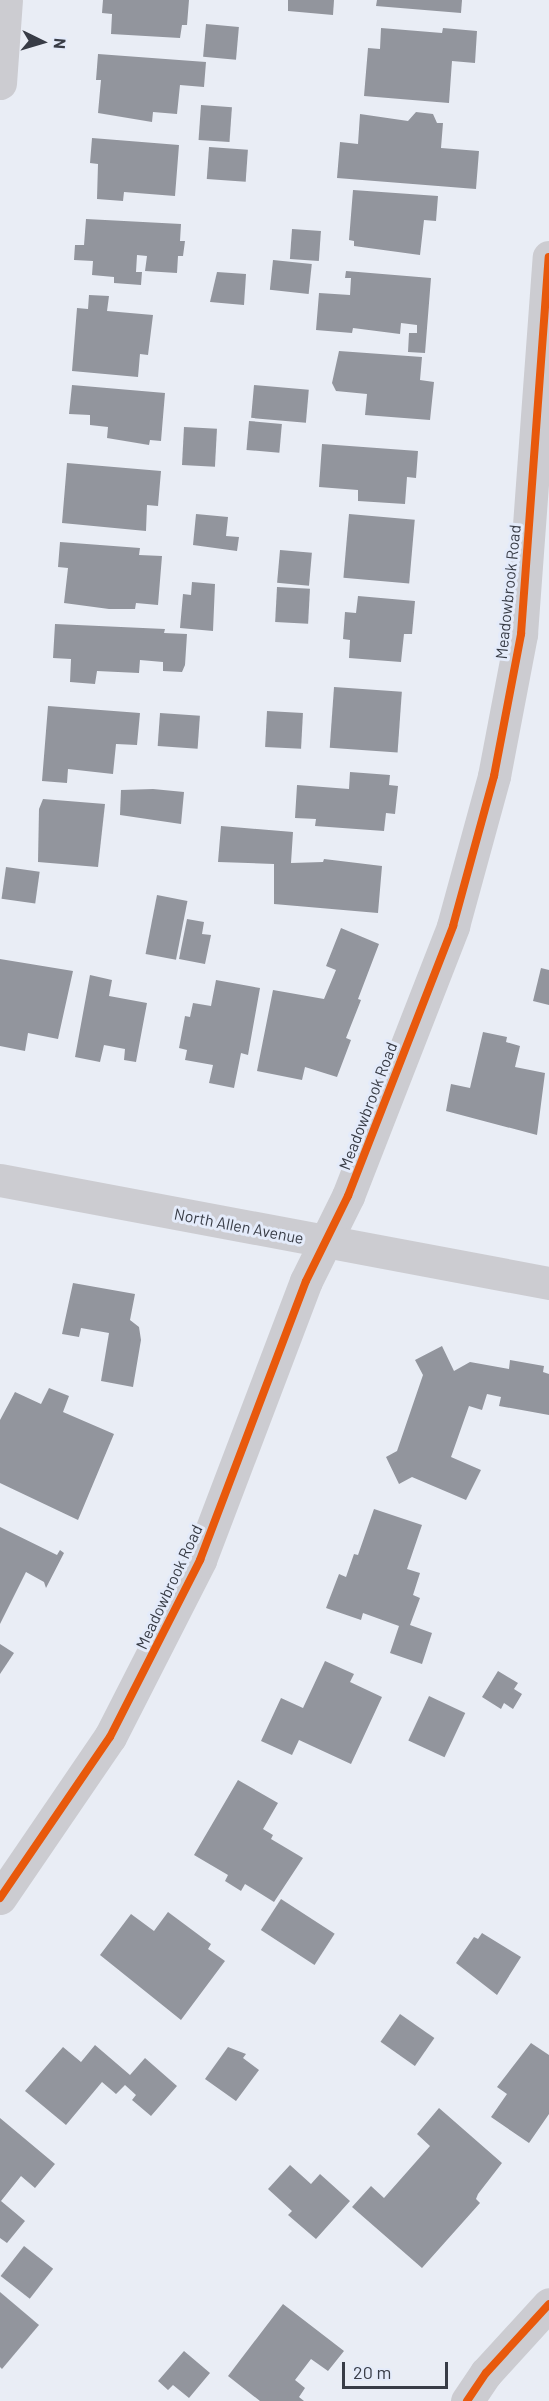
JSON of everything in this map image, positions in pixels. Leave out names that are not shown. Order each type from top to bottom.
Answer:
[{"type":"street","points":[[0,83],[6,0]]},
{"type":"street","name":"Meadowbrook Road","points":[[0,1898],[110,1737],[200,1560],[306,1281],[327,1242],[453,926],[494,776],[521,634],[549,256]]},
{"type":"street","name":"North Allen Avenue","points":[[0,1180],[549,1283]]},
{"type":"street","points":[[467,2401],[486,2373],[549,2304]]},
{"type":"building","points":[[103,0],[189,0],[187,25],[182,25],[180,38],[111,34],[112,14],[102,13]]},
{"type":"building","points":[[288,0],[334,0],[333,15],[288,11]]},
{"type":"building","points":[[377,0],[462,0],[461,13],[376,6]]},
{"type":"building","points":[[206,24],[239,27],[236,60],[203,57]]},
{"type":"building","points":[[381,28],[442,33],[443,28],[477,31],[475,63],[452,61],[449,103],[364,96],[368,48],[380,49]]},
{"type":"building","points":[[98,54],[206,62],[204,87],[180,85],[177,114],[153,112],[152,122],[98,113],[101,80],[96,80]]},
{"type":"building","points":[[201,105],[232,107],[229,142],[199,140]]},
{"type":"building","points":[[416,112],[433,114],[437,123],[443,123],[441,148],[479,151],[476,189],[337,178],[340,142],[358,144],[360,114],[408,121]]},
{"type":"building","points":[[92,138],[179,145],[175,196],[124,192],[123,201],[97,199],[98,164],[90,163]]},
{"type":"building","points":[[209,147],[248,150],[246,182],[207,179]]},
{"type":"building","points":[[353,190],[438,196],[436,221],[424,220],[420,255],[354,246],[354,241],[349,240]]},
{"type":"building","points":[[86,219],[181,224],[180,241],[185,241],[183,256],[178,256],[177,273],[145,271],[147,256],[137,255],[136,272],[142,272],[141,285],[114,283],[114,277],[92,275],[93,261],[74,260],[75,245],[84,245]]},
{"type":"building","points":[[292,229],[321,231],[319,261],[290,259]]},
{"type":"building","points":[[273,260],[312,264],[309,294],[270,290]]},
{"type":"building","points":[[346,271],[431,278],[425,353],[408,352],[409,333],[417,333],[417,325],[401,323],[400,334],[353,328],[352,333],[316,330],[319,293],[350,295],[351,278],[345,278]]},
{"type":"building","points":[[217,272],[246,274],[244,305],[210,302]]},
{"type":"building","points":[[89,295],[109,296],[107,311],[153,315],[148,355],[140,354],[138,377],[72,371],[77,308],[88,309]]},
{"type":"building","points":[[339,351],[422,357],[420,380],[434,382],[430,420],[365,415],[367,394],[336,391],[332,383]]},
{"type":"building","points":[[72,385],[165,393],[161,441],[150,440],[149,445],[107,438],[108,427],[90,425],[90,415],[69,414]]},
{"type":"building","points":[[254,385],[309,390],[306,423],[251,418]]},
{"type":"building","points":[[249,421],[282,424],[279,453],[246,450]]},
{"type":"building","points":[[184,427],[217,429],[215,467],[182,465]]},
{"type":"building","points":[[322,444],[418,451],[416,478],[407,477],[405,504],[358,501],[358,490],[319,487]]},
{"type":"building","points":[[67,463],[161,471],[158,506],[147,505],[146,531],[62,523]]},
{"type":"building","points":[[196,514],[228,517],[226,536],[239,537],[237,551],[193,545]]},
{"type":"building","points":[[349,514],[415,520],[409,584],[343,578]]},
{"type":"building","points":[[60,542],[140,548],[139,555],[162,556],[158,605],[136,603],[135,609],[109,609],[64,603],[68,568],[58,567]]},
{"type":"building","points":[[280,550],[312,553],[309,586],[277,583]]},
{"type":"building","points":[[192,582],[215,584],[213,631],[180,628],[183,594],[191,595]]},
{"type":"building","points":[[277,587],[310,589],[308,624],[275,622]]},
{"type":"building","points":[[358,596],[415,601],[412,634],[404,634],[401,662],[349,658],[350,640],[343,639],[345,612],[356,613]]},
{"type":"building","points":[[55,624],[165,629],[164,633],[187,634],[185,665],[182,672],[163,671],[163,662],[140,660],[139,673],[97,671],[95,684],[70,682],[71,659],[53,658]]},
{"type":"building","points":[[334,687],[402,692],[398,753],[330,748]]},
{"type":"building","points":[[48,706],[140,713],[137,745],[116,744],[113,774],[68,769],[67,783],[42,781]]},
{"type":"building","points":[[267,711],[303,713],[301,749],[265,747]]},
{"type":"building","points":[[160,713],[200,716],[198,749],[158,746]]},
{"type":"building","points":[[350,772],[390,775],[389,785],[398,786],[395,814],[386,813],[384,831],[315,826],[316,819],[295,818],[297,785],[349,789]]},
{"type":"building","points":[[153,789],[184,792],[181,824],[120,815],[121,790]]},
{"type":"building","points":[[43,799],[105,804],[98,867],[38,862],[39,809]]},
{"type":"building","points":[[221,826],[293,832],[291,863],[323,862],[324,859],[382,866],[378,913],[274,904],[274,864],[218,862]]},
{"type":"building","points":[[6,867],[40,872],[35,903],[2,899]]},
{"type":"building","points":[[157,895],[187,901],[176,960],[146,954]]},
{"type":"building","points":[[187,919],[204,922],[202,934],[211,935],[205,964],[179,959]]},
{"type":"building","points":[[341,928],[379,944],[358,999],[361,1000],[346,1038],[351,1040],[337,1077],[305,1067],[302,1080],[257,1071],[273,990],[324,999],[336,970],[326,966]]},
{"type":"building","points":[[0,959],[73,971],[58,1039],[28,1033],[25,1051],[0,1046]]},
{"type":"building","points":[[541,968],[549,970],[549,1005],[533,1001]]},
{"type":"building","points":[[90,975],[112,980],[109,996],[147,1003],[136,1062],[124,1060],[125,1049],[104,1045],[100,1062],[75,1057]]},
{"type":"building","points":[[216,980],[260,988],[248,1055],[241,1053],[234,1088],[209,1083],[213,1065],[185,1060],[187,1050],[179,1048],[185,1016],[190,1017],[193,1003],[211,1006]]},
{"type":"building","points":[[483,1032],[507,1037],[506,1042],[520,1046],[515,1067],[545,1073],[537,1135],[446,1111],[451,1084],[470,1088]]},
{"type":"building","points":[[73,1283],[135,1294],[130,1320],[139,1327],[141,1340],[133,1387],[101,1381],[109,1333],[81,1328],[79,1337],[62,1334]]},
{"type":"building","points":[[442,1346],[454,1371],[470,1362],[509,1369],[510,1360],[544,1366],[543,1372],[549,1374],[549,1415],[499,1406],[501,1397],[487,1394],[482,1410],[469,1406],[451,1457],[481,1470],[466,1500],[412,1477],[399,1484],[386,1457],[397,1451],[423,1375],[415,1360]]},
{"type":"building","points":[[49,1388],[69,1396],[63,1412],[114,1434],[78,1520],[0,1483],[0,1420],[15,1392],[41,1404]]},
{"type":"building","points":[[374,1509],[422,1525],[407,1569],[420,1573],[413,1595],[420,1598],[410,1625],[432,1633],[422,1664],[390,1653],[399,1626],[363,1613],[361,1620],[326,1608],[339,1574],[346,1577],[354,1554],[358,1555]]},
{"type":"building","points":[[0,1527],[57,1555],[60,1550],[64,1553],[46,1588],[44,1582],[26,1572],[0,1624]]},
{"type":"building","points":[[0,1644],[14,1653],[0,1674]]},
{"type":"building","points":[[325,1661],[354,1674],[350,1682],[382,1697],[351,1764],[299,1740],[292,1755],[261,1741],[281,1698],[303,1708]]},
{"type":"building","points":[[498,1671],[518,1683],[514,1689],[522,1694],[513,1709],[504,1703],[501,1709],[482,1697]]},
{"type":"building","points":[[429,1696],[465,1713],[445,1757],[408,1740]]},
{"type":"building","points":[[238,1780],[278,1803],[263,1829],[273,1835],[271,1839],[303,1858],[274,1902],[245,1884],[241,1891],[225,1881],[228,1875],[194,1855]]},
{"type":"building","points":[[281,1899],[335,1934],[315,1965],[261,1930]]},
{"type":"building","points":[[168,1912],[211,1944],[208,1949],[225,1961],[181,2020],[100,1955],[131,1914],[154,1931]]},
{"type":"building","points":[[482,1933],[521,1957],[497,1995],[456,1963],[474,1937],[478,1939]]},
{"type":"building","points":[[400,2014],[434,2038],[415,2066],[380,2042]]},
{"type":"building","points":[[531,2043],[549,2055],[549,2114],[529,2143],[491,2117],[507,2094],[497,2087]]},
{"type":"building","points":[[95,2045],[130,2075],[145,2058],[177,2086],[151,2116],[132,2100],[136,2095],[125,2085],[116,2094],[102,2082],[66,2125],[25,2091],[63,2047],[81,2062]]},
{"type":"building","points":[[228,2047],[246,2054],[243,2058],[259,2070],[236,2101],[205,2079]]},
{"type":"building","points":[[439,2108],[502,2163],[478,2194],[476,2199],[480,2203],[422,2268],[352,2207],[371,2186],[384,2198],[430,2146],[417,2134]]},
{"type":"building","points":[[0,2118],[55,2164],[35,2188],[21,2176],[1,2201],[25,2221],[7,2243],[0,2238]]},
{"type":"building","points":[[290,2165],[311,2184],[320,2174],[350,2201],[316,2239],[288,2215],[292,2211],[268,2189]]},
{"type":"building","points":[[24,2246],[53,2269],[30,2299],[1,2276]]},
{"type":"building","points":[[0,2292],[39,2325],[2,2369],[0,2367]]},
{"type":"building","points":[[283,2304],[344,2351],[328,2371],[311,2359],[295,2380],[305,2388],[299,2397],[304,2401],[260,2401],[228,2376]]},
{"type":"building","points":[[184,2351],[210,2373],[189,2398],[173,2385],[168,2390],[158,2381]]},
{"type":"cycle path","points":[[0,1898],[110,1737],[200,1560],[306,1281],[348,1196],[453,926],[494,776],[521,634],[549,257]]},
{"type":"cycle path","points":[[467,2401],[486,2373],[549,2304]]}]
